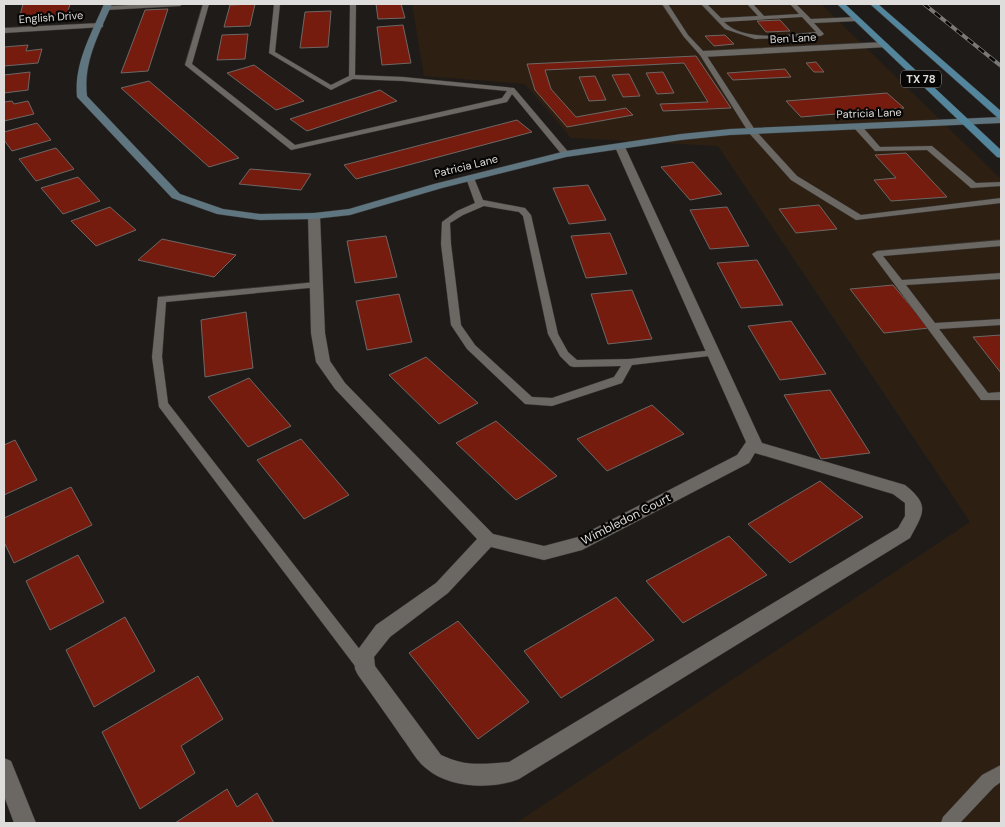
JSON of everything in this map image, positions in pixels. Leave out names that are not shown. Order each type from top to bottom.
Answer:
[{"type":"main road","name":"TX 78","points":[[841,4],[1001,155]]},
{"type":"main road","name":"TX 78","points":[[874,4],[1001,118]]},
{"type":"street","name":"Patricia Lane","points":[[108,6],[81,68],[80,88],[82,97],[176,196],[221,212],[260,217],[314,216],[350,212],[470,178],[566,154],[681,137],[752,131],[967,122],[1001,118]]},
{"type":"street","name":"English Drive","points":[[4,31],[100,25]]},
{"type":"street","name":"Ben Lane","points":[[703,54],[885,45]]},
{"type":"street","points":[[314,216],[318,333],[322,362],[340,386],[488,539],[442,588],[383,631],[372,642],[364,655],[365,669],[434,762],[455,773],[512,772],[904,533],[913,516],[913,500],[899,489],[752,446],[754,443],[620,147]]},
{"type":"street","name":"Wimbledon Court","points":[[488,539],[544,553],[582,543],[743,458],[752,446]]},
{"type":"street","points":[[4,768],[25,823]]},
{"type":"lane","points":[[108,6],[180,4]]},
{"type":"lane","points":[[206,4],[188,65],[294,148],[504,100],[512,89]]},
{"type":"lane","points":[[277,4],[272,53],[331,88],[352,77],[403,79],[512,89],[566,154]]},
{"type":"lane","points":[[352,77],[353,4]]},
{"type":"lane","points":[[665,4],[686,36],[703,54],[752,131],[794,178],[859,218],[1001,201]]},
{"type":"lane","points":[[704,4],[727,28],[757,38],[821,34],[811,21],[793,4]]},
{"type":"lane","points":[[750,4],[763,18]]},
{"type":"lane","points":[[720,20],[805,15]]},
{"type":"lane","points":[[811,21],[857,19]]},
{"type":"lane","points":[[857,126],[878,149],[929,148],[974,186],[1001,184]]},
{"type":"lane","points":[[470,178],[480,204]]},
{"type":"lane","points":[[629,362],[618,380],[552,402],[529,401],[471,346],[456,325],[446,244],[446,222],[460,213],[483,203],[522,210],[527,215],[553,334],[564,354],[574,364],[629,362],[714,353]]},
{"type":"lane","points":[[1001,243],[877,254],[985,398],[1001,396]]},
{"type":"lane","points":[[900,283],[1001,276]]},
{"type":"lane","points":[[316,284],[161,299],[157,357],[160,385],[163,404],[365,669]]},
{"type":"lane","points":[[932,326],[1001,322]]},
{"type":"lane","points":[[949,823],[988,781],[1001,773]]},
{"type":"shaded area","points":[[412,4],[821,4],[1001,179],[1001,823],[516,823],[970,522],[718,146],[571,138],[525,84],[424,76]]},
{"type":"building","points":[[23,4],[70,4],[67,14],[19,19]]},
{"type":"building","points":[[255,4],[250,26],[224,27],[230,5]]},
{"type":"building","points":[[376,4],[401,4],[405,18],[378,19]]},
{"type":"building","points":[[168,9],[148,71],[121,73],[145,10]]},
{"type":"building","points":[[331,11],[328,47],[300,48],[305,12]]},
{"type":"building","points":[[780,20],[790,31],[766,32],[757,21]]},
{"type":"building","points":[[403,25],[411,63],[382,65],[377,27]]},
{"type":"building","points":[[248,34],[245,59],[217,60],[222,35]]},
{"type":"building","points":[[725,35],[734,44],[714,46],[705,36]]},
{"type":"building","points":[[28,45],[26,51],[42,49],[38,63],[4,66],[4,47]]},
{"type":"building","points":[[696,56],[731,108],[663,111],[660,104],[708,102],[684,63],[545,70],[551,89],[576,117],[626,108],[633,115],[567,127],[535,90],[527,64]]},
{"type":"building","points":[[816,62],[824,72],[814,72],[806,63]]},
{"type":"building","points":[[254,65],[304,101],[276,110],[227,73]]},
{"type":"building","points":[[785,69],[791,77],[733,80],[727,73]]},
{"type":"building","points":[[30,72],[28,90],[4,93],[4,75]]},
{"type":"building","points":[[663,72],[674,93],[657,94],[646,73]]},
{"type":"building","points":[[629,74],[640,96],[623,97],[612,75]]},
{"type":"building","points":[[595,76],[606,100],[589,101],[579,77]]},
{"type":"building","points":[[149,81],[239,158],[209,167],[121,88]]},
{"type":"building","points":[[380,90],[397,101],[307,131],[290,119]]},
{"type":"building","points":[[887,93],[904,108],[801,117],[786,101]]},
{"type":"building","points":[[12,101],[14,104],[28,101],[34,114],[4,121],[4,102]]},
{"type":"building","points":[[517,120],[532,132],[356,179],[344,165]]},
{"type":"building","points":[[37,123],[51,140],[12,151],[4,140],[4,132]]},
{"type":"building","points":[[56,148],[74,169],[36,181],[19,159]]},
{"type":"building","points":[[906,153],[947,197],[891,201],[874,180],[896,178],[875,155]]},
{"type":"building","points":[[693,162],[722,194],[690,200],[661,167]]},
{"type":"building","points":[[250,169],[311,174],[301,190],[239,184]]},
{"type":"building","points":[[78,177],[100,201],[63,214],[41,188]]},
{"type":"building","points":[[588,185],[606,220],[569,224],[553,188]]},
{"type":"building","points":[[819,205],[837,229],[796,233],[779,209]]},
{"type":"building","points":[[110,207],[136,230],[96,246],[71,221]]},
{"type":"building","points":[[727,207],[749,246],[710,249],[690,210]]},
{"type":"building","points":[[610,233],[627,274],[586,278],[571,236]]},
{"type":"building","points":[[386,236],[397,277],[355,283],[347,241]]},
{"type":"building","points":[[162,239],[236,255],[214,277],[138,260]]},
{"type":"building","points":[[757,260],[783,305],[741,308],[717,263]]},
{"type":"building","points":[[893,285],[929,328],[884,333],[850,289]]},
{"type":"building","points":[[632,290],[652,339],[608,344],[591,294]]},
{"type":"building","points":[[399,294],[412,342],[367,350],[356,301]]},
{"type":"building","points":[[246,312],[253,368],[205,377],[201,320]]},
{"type":"building","points":[[791,321],[826,374],[780,380],[748,326]]},
{"type":"building","points":[[1001,335],[1001,373],[973,337]]},
{"type":"building","points":[[426,357],[478,403],[439,424],[389,375]]},
{"type":"building","points":[[249,378],[291,426],[248,447],[208,397]]},
{"type":"building","points":[[830,390],[870,453],[821,459],[784,395]]},
{"type":"building","points":[[652,405],[684,434],[607,471],[577,439]]},
{"type":"building","points":[[496,421],[557,476],[516,500],[456,443]]},
{"type":"building","points":[[301,439],[349,495],[304,519],[257,460]]},
{"type":"building","points":[[15,440],[37,480],[4,495],[4,445]]},
{"type":"building","points":[[820,481],[863,517],[790,563],[748,524]]},
{"type":"building","points":[[71,487],[92,525],[14,563],[4,542],[4,518]]},
{"type":"building","points":[[729,536],[767,575],[683,623],[646,581]]},
{"type":"building","points":[[78,555],[104,602],[50,630],[26,581]]},
{"type":"building","points":[[616,597],[654,640],[561,698],[524,651]]},
{"type":"building","points":[[125,617],[155,671],[94,707],[66,650]]},
{"type":"building","points":[[458,621],[529,702],[478,739],[409,653]]},
{"type":"building","points":[[198,676],[223,719],[181,746],[195,773],[140,809],[102,732]]},
{"type":"building","points":[[227,789],[237,807],[257,793],[274,823],[175,823]]},
{"type":"railway","points":[[924,4],[1001,66]]}]
